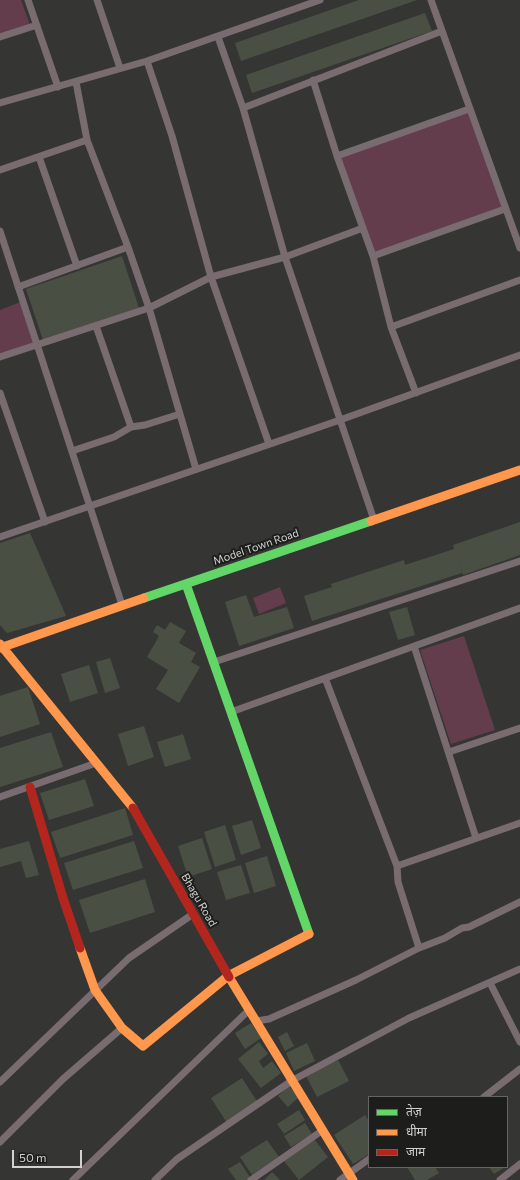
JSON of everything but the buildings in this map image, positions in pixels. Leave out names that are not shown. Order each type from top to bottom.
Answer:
[{"type":"street","points":[[28,0],[58,87]]},
{"type":"street","points":[[97,0],[120,68]]},
{"type":"street","points":[[0,103],[147,61],[320,0]]},
{"type":"street","points":[[431,0],[520,248]]},
{"type":"street","points":[[0,37],[37,25]]},
{"type":"street","points":[[243,108],[442,31]]},
{"type":"street","points":[[218,37],[243,108],[285,257],[374,520]]},
{"type":"street","points":[[147,61],[172,136],[211,277],[269,444]]},
{"type":"street","points":[[313,80],[337,156],[373,256],[391,327],[416,393]]},
{"type":"street","points":[[76,82],[87,140],[128,247],[149,308],[196,469]]},
{"type":"street","points":[[337,156],[469,109]]},
{"type":"street","points":[[0,170],[87,140]]},
{"type":"street","points":[[39,157],[77,266]]},
{"type":"street","points":[[373,256],[505,209]]},
{"type":"street","points":[[0,357],[149,308],[211,277],[285,257],[363,228]]},
{"type":"street","points":[[0,231],[122,605]]},
{"type":"street","points":[[18,287],[128,247]]},
{"type":"street","points":[[391,327],[520,280]]},
{"type":"street","points":[[96,326],[131,427]]},
{"type":"street","points":[[0,537],[340,420],[520,356]]},
{"type":"street","points":[[0,393],[45,522]]},
{"type":"street","points":[[72,451],[114,437],[131,427],[145,425],[180,414]]},
{"type":"street","name":"Model Town Road","points":[[1,647],[520,470]]},
{"type":"street","points":[[214,662],[520,561]]},
{"type":"street","points":[[30,787],[63,898],[95,990],[122,1028],[143,1046],[228,976],[309,935],[186,584]]},
{"type":"street","points":[[231,712],[520,608]]},
{"type":"street","points":[[414,646],[476,838]]},
{"type":"street","name":"Bhagu Road","points":[[1,647],[130,803],[228,976],[351,1177]]},
{"type":"street","points":[[325,678],[397,866],[398,882],[419,948]]},
{"type":"street","points":[[449,752],[520,728]]},
{"type":"street","points":[[0,797],[96,763]]},
{"type":"street","points":[[397,866],[520,823]]},
{"type":"street","points":[[256,1021],[269,1019],[356,980],[419,948],[445,938],[462,928],[469,927],[520,902]]},
{"type":"street","points":[[0,1082],[129,958],[193,914]]},
{"type":"street","points":[[156,1180],[177,1159],[293,1080],[409,1018],[520,969]]},
{"type":"street","points":[[490,983],[520,1042]]},
{"type":"street","points":[[73,1180],[249,1010]]},
{"type":"street","points":[[0,1142],[63,1079],[122,1028]]},
{"type":"street","points":[[485,1096],[520,1068]]},
{"type":"street","points":[[251,1180],[323,1130]]},
{"type":"street","points":[[340,1180],[351,1177],[368,1160]]},
{"type":"street","points":[[500,1180],[520,1164]]},
{"type":"shaded area","points":[[0,0],[21,0],[30,25],[0,34]]},
{"type":"shaded area","points":[[469,109],[505,209],[373,256],[337,156]]},
{"type":"shaded area","points":[[23,301],[39,344],[0,357],[0,310]]},
{"type":"shaded area","points":[[280,587],[286,603],[259,614],[253,598]]},
{"type":"shaded area","points":[[464,636],[495,730],[451,744],[420,650]]},
{"type":"traffic: fast","points":[[144,598],[371,521]]},
{"type":"traffic: fast","points":[[186,584],[309,934]]},
{"type":"traffic: slow","points":[[371,521],[520,470]]},
{"type":"traffic: slow","points":[[0,648],[144,598]]},
{"type":"traffic: slow","points":[[0,644],[133,808]]},
{"type":"traffic: slow","points":[[80,948],[95,990],[122,1028],[143,1046],[228,976],[309,934]]},
{"type":"traffic: slow","points":[[229,977],[353,1180]]},
{"type":"traffic: jam","points":[[30,787],[63,898],[80,948]]},
{"type":"traffic: jam","points":[[133,808],[229,977]]}]
